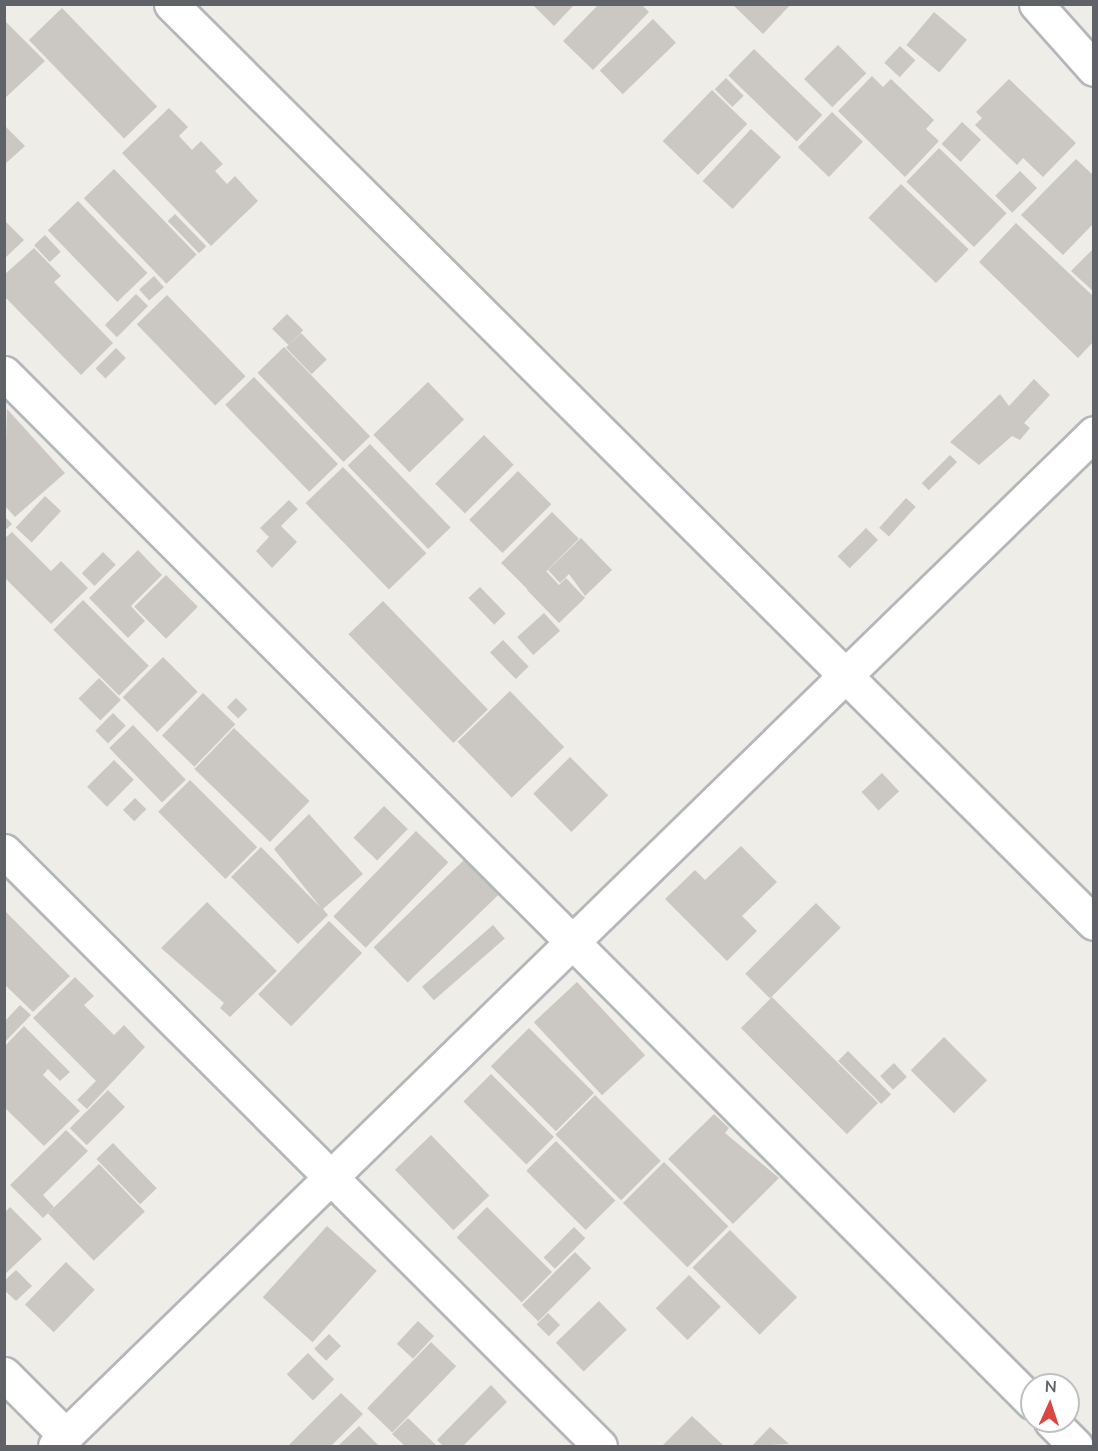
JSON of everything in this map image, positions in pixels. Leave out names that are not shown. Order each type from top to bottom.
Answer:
[{"type":"street","points":[[171,4],[850,675],[1094,923]]},
{"type":"street","points":[[1036,4],[1094,69]]},
{"type":"street","points":[[4,373],[1020,1390]]},
{"type":"street","points":[[4,1374],[61,1441],[570,938],[850,675],[1094,433]]},
{"type":"street","points":[[4,851],[329,1176],[590,1443]]},
{"type":"street","points":[[1063,1433],[1076,1446]]},
{"type":"building","points":[[532,4],[575,4],[554,26]]},
{"type":"building","points":[[599,4],[641,4],[649,12],[593,70],[563,41]]},
{"type":"building","points":[[732,4],[791,4],[763,34]]},
{"type":"building","points":[[62,8],[157,107],[124,139],[29,40]]},
{"type":"building","points":[[934,12],[967,40],[939,73],[906,45]]},
{"type":"building","points":[[653,19],[676,43],[623,94],[600,70]]},
{"type":"building","points":[[4,20],[45,61],[4,99]]},
{"type":"building","points":[[838,45],[866,73],[832,107],[804,79]]},
{"type":"building","points":[[900,46],[915,60],[900,77],[884,63]]},
{"type":"building","points":[[754,49],[822,115],[797,142],[728,76]]},
{"type":"building","points":[[872,76],[883,87],[891,79],[934,120],[926,129],[939,141],[905,177],[838,111]]},
{"type":"building","points":[[726,78],[744,96],[732,107],[715,89]]},
{"type":"building","points":[[1009,79],[1076,143],[1043,177],[1023,158],[1017,165],[975,125],[982,118],[976,112]]},
{"type":"building","points":[[712,90],[747,124],[698,175],[663,141]]},
{"type":"building","points":[[169,108],[188,127],[179,136],[192,150],[201,141],[223,164],[215,171],[227,184],[235,176],[258,201],[211,246],[122,153]]},
{"type":"building","points":[[832,112],[863,142],[829,177],[798,147]]},
{"type":"building","points":[[962,122],[981,140],[961,162],[942,144]]},
{"type":"building","points":[[4,125],[25,146],[4,165]]},
{"type":"building","points":[[751,129],[781,157],[733,209],[703,181]]},
{"type":"building","points":[[939,148],[1007,213],[974,247],[906,182]]},
{"type":"building","points":[[1076,159],[1094,176],[1094,223],[1063,255],[1021,215]]},
{"type":"building","points":[[114,169],[197,255],[166,284],[84,198]]},
{"type":"building","points":[[1020,171],[1037,188],[1012,213],[995,196]]},
{"type":"building","points":[[901,184],[969,249],[936,283],[868,218]]},
{"type":"building","points":[[78,201],[147,273],[117,302],[48,230]]},
{"type":"building","points":[[175,214],[206,246],[199,253],[168,221]]},
{"type":"building","points":[[4,220],[24,240],[4,259]]},
{"type":"building","points":[[1016,223],[1094,297],[1094,341],[1078,358],[979,262]]},
{"type":"building","points":[[45,235],[61,252],[50,262],[34,245]]},
{"type":"building","points":[[34,248],[61,276],[54,282],[113,343],[81,375],[4,296],[4,275]]},
{"type":"building","points":[[1094,248],[1094,292],[1071,271]]},
{"type":"building","points":[[154,276],[164,287],[149,301],[139,289]]},
{"type":"building","points":[[136,294],[148,306],[117,337],[105,325]]},
{"type":"building","points":[[167,295],[245,376],[215,405],[137,324]]},
{"type":"building","points":[[287,314],[303,330],[288,345],[272,329]]},
{"type":"building","points":[[301,333],[327,360],[312,374],[286,348]]},
{"type":"building","points":[[284,347],[370,436],[344,462],[257,373]]},
{"type":"building","points":[[116,348],[126,358],[105,378],[95,369]]},
{"type":"building","points":[[254,377],[338,464],[309,492],[225,405]]},
{"type":"building","points":[[1034,379],[1050,395],[1024,423],[1030,428],[1020,440],[1012,436],[979,465],[950,442],[1000,394],[1009,406]]},
{"type":"building","points":[[428,382],[464,419],[409,472],[373,435]]},
{"type":"building","points":[[7,409],[65,473],[15,517],[4,505]]},
{"type":"building","points":[[484,435],[514,465],[465,513],[435,484]]},
{"type":"building","points":[[370,444],[451,527],[428,549],[348,466]]},
{"type":"building","points":[[950,455],[957,462],[929,490],[922,483]]},
{"type":"building","points":[[343,467],[426,553],[389,589],[306,503]]},
{"type":"building","points":[[518,471],[551,504],[502,553],[469,520]]},
{"type":"building","points":[[45,496],[61,511],[32,542],[16,527]]},
{"type":"building","points":[[906,498],[916,507],[889,536],[879,528]]},
{"type":"building","points":[[289,500],[298,509],[281,526],[297,542],[272,568],[256,551],[269,537],[260,528]]},
{"type":"building","points":[[552,512],[579,539],[528,590],[501,563]]},
{"type":"building","points":[[4,516],[12,524],[4,531]]},
{"type":"building","points":[[866,528],[878,540],[850,568],[838,556]]},
{"type":"building","points":[[12,532],[51,571],[61,561],[88,588],[51,624],[4,577],[4,539]]},
{"type":"building","points":[[581,538],[612,570],[585,596],[569,574],[560,583],[548,570]]},
{"type":"building","points":[[138,550],[162,575],[131,606],[145,621],[128,638],[89,598]]},
{"type":"building","points":[[103,552],[116,565],[95,586],[82,573]]},
{"type":"building","points":[[546,571],[559,585],[566,578],[585,598],[559,623],[527,590]]},
{"type":"building","points":[[166,575],[198,607],[166,639],[134,607]]},
{"type":"building","points":[[480,587],[506,614],[494,625],[468,598]]},
{"type":"building","points":[[83,600],[149,666],[119,695],[53,630]]},
{"type":"building","points":[[383,601],[488,710],[453,743],[348,634]]},
{"type":"building","points":[[544,613],[560,631],[533,655],[517,637]]},
{"type":"building","points":[[503,640],[529,667],[516,679],[490,653]]},
{"type":"building","points":[[163,657],[198,692],[157,732],[123,697]]},
{"type":"building","points":[[99,678],[121,700],[100,720],[78,699]]},
{"type":"building","points":[[510,691],[564,747],[512,798],[457,742]]},
{"type":"building","points":[[203,693],[235,724],[194,767],[162,735]]},
{"type":"building","points":[[236,698],[247,709],[238,719],[227,707]]},
{"type":"building","points":[[113,713],[126,726],[108,743],[95,731]]},
{"type":"building","points":[[133,725],[186,780],[162,803],[109,748]]},
{"type":"building","points":[[234,728],[310,801],[270,842],[194,769]]},
{"type":"building","points":[[570,757],[608,795],[571,832],[533,794]]},
{"type":"building","points":[[114,760],[134,780],[107,807],[87,787]]},
{"type":"building","points":[[882,773],[899,791],[879,810],[862,792]]},
{"type":"building","points":[[190,780],[257,847],[225,879],[158,812]]},
{"type":"building","points":[[135,798],[146,809],[134,821],[123,810]]},
{"type":"building","points":[[384,806],[408,829],[377,861],[353,838]]},
{"type":"building","points":[[309,814],[363,874],[323,909],[328,915],[298,944],[231,877],[261,847],[321,908],[274,849]]},
{"type":"building","points":[[416,831],[448,862],[366,948],[333,917]]},
{"type":"building","points":[[741,846],[777,882],[742,916],[757,931],[727,961],[665,899],[695,870],[705,880]]},
{"type":"building","points":[[465,859],[499,894],[408,982],[374,947]]},
{"type":"building","points":[[207,902],[277,971],[230,1017],[220,1008],[224,1003],[161,948]]},
{"type":"building","points":[[816,903],[841,928],[770,998],[745,974]]},
{"type":"building","points":[[4,910],[70,976],[33,1012],[4,984]]},
{"type":"building","points":[[329,921],[362,953],[291,1026],[258,994]]},
{"type":"building","points":[[493,925],[505,939],[434,1000],[422,987]]},
{"type":"building","points":[[75,977],[94,996],[84,1005],[114,1035],[124,1025],[145,1047],[87,1109],[77,1100],[96,1081],[33,1018]]},
{"type":"building","points":[[577,982],[645,1055],[602,1095],[534,1022]]},
{"type":"building","points":[[772,997],[878,1103],[847,1134],[741,1028]]},
{"type":"building","points":[[20,1005],[31,1015],[5,1042],[5,1021]]},
{"type":"building","points":[[24,1026],[70,1072],[60,1081],[48,1069],[43,1075],[80,1111],[44,1146],[4,1107],[4,1047]]},
{"type":"building","points":[[529,1028],[594,1093],[556,1131],[491,1066]]},
{"type":"building","points":[[944,1037],[987,1080],[954,1113],[911,1070]]},
{"type":"building","points":[[848,1051],[891,1094],[881,1104],[838,1061]]},
{"type":"building","points":[[894,1063],[907,1077],[893,1090],[880,1076]]},
{"type":"building","points":[[491,1074],[554,1137],[526,1165],[463,1102]]},
{"type":"building","points":[[108,1090],[125,1107],[87,1145],[70,1128]]},
{"type":"building","points":[[595,1095],[661,1161],[621,1200],[555,1135]]},
{"type":"building","points":[[714,1114],[729,1128],[725,1133],[779,1178],[733,1224],[668,1159]]},
{"type":"building","points":[[66,1130],[88,1151],[43,1195],[54,1207],[43,1218],[10,1185]]},
{"type":"building","points":[[431,1135],[489,1195],[453,1230],[395,1170]]},
{"type":"building","points":[[556,1141],[615,1200],[586,1230],[526,1171]]},
{"type":"building","points":[[113,1143],[157,1188],[140,1204],[96,1159]]},
{"type":"building","points":[[664,1162],[728,1226],[687,1267],[623,1203]]},
{"type":"building","points":[[99,1164],[145,1211],[94,1261],[48,1213]]},
{"type":"building","points":[[10,1207],[42,1239],[4,1275],[4,1213]]},
{"type":"building","points":[[487,1207],[552,1272],[522,1302],[457,1237]]},
{"type":"building","points":[[327,1226],[377,1271],[313,1342],[263,1297]]},
{"type":"building","points":[[574,1227],[585,1238],[555,1269],[544,1257]]},
{"type":"building","points":[[730,1230],[797,1297],[760,1335],[693,1267]]},
{"type":"building","points":[[575,1252],[591,1268],[538,1321],[522,1305]]},
{"type":"building","points":[[66,1262],[95,1290],[54,1332],[25,1304]]},
{"type":"building","points":[[16,1270],[32,1286],[16,1301],[4,1290],[4,1281]]},
{"type":"building","points":[[689,1275],[721,1307],[688,1340],[656,1308]]},
{"type":"building","points":[[599,1301],[627,1330],[584,1371],[556,1343]]},
{"type":"building","points":[[548,1313],[560,1325],[549,1336],[537,1324]]},
{"type":"building","points":[[418,1321],[434,1336],[413,1359],[397,1344]]},
{"type":"building","points":[[329,1334],[341,1346],[326,1361],[314,1349]]},
{"type":"building","points":[[431,1342],[456,1366],[392,1432],[367,1408]]},
{"type":"building","points":[[308,1353],[334,1379],[313,1400],[287,1374]]},
{"type":"building","points":[[491,1385],[507,1402],[463,1446],[443,1446],[437,1440]]},
{"type":"building","points":[[341,1393],[363,1414],[331,1446],[288,1446]]},
{"type":"building","points":[[692,1416],[724,1446],[662,1446]]},
{"type":"building","points":[[408,1418],[437,1446],[405,1446],[392,1434]]},
{"type":"building","points":[[359,1426],[379,1446],[338,1446]]},
{"type":"building","points":[[770,1427],[789,1444],[752,1446]]}]
